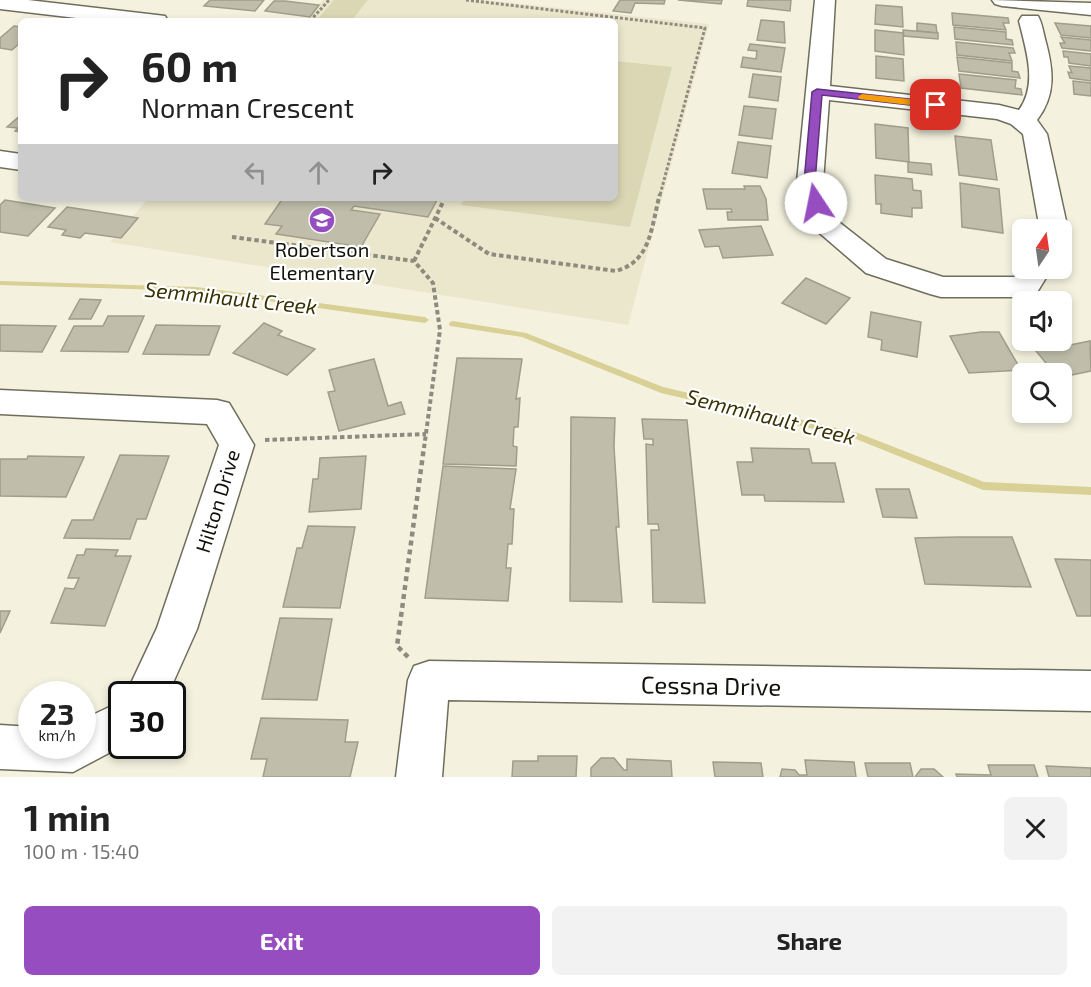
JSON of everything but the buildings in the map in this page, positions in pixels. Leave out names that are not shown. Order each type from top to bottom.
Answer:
[{"type":"street","points":[[825,0],[810,182],[822,223],[876,266],[941,287],[1025,287],[1030,279]]},
{"type":"street","points":[[1002,0],[1091,9]]},
{"type":"street","points":[[0,3],[154,14]]},
{"type":"street","points":[[1023,121],[1036,105],[1041,83],[1030,21]]},
{"type":"street","points":[[817,92],[999,112],[1023,121],[1031,127],[1035,134],[1052,219]]},
{"type":"street","points":[[0,159],[18,162]]},
{"type":"street","name":"Hilton Drive","points":[[0,402],[217,412],[237,445],[177,629],[153,681]]},
{"type":"street","points":[[419,777],[429,680]]},
{"type":"street","name":"Cessna Drive","points":[[429,680],[1091,691]]},
{"type":"street","points":[[0,747],[18,748]]},
{"type":"path","points":[[313,18],[328,0]]},
{"type":"path","points":[[435,218],[489,254],[616,271],[631,267],[643,256],[705,28],[466,0]]},
{"type":"path","points":[[414,261],[444,201]]},
{"type":"path","points":[[232,237],[414,261],[433,283],[440,330],[397,646],[429,680]]},
{"type":"path","points":[[237,445],[275,438],[426,434]]},
{"type":"shaded area","points":[[323,0],[485,0],[709,24],[628,325],[110,242],[146,201],[618,201],[618,18],[307,18]]},
{"type":"shaded area","points":[[334,0],[368,0],[353,18],[319,18]]},
{"type":"shaded area","points":[[618,61],[672,67],[630,227],[461,205],[463,201],[618,201]]},
{"type":"waterway","name":"Semmihault Creek","points":[[0,283],[196,289],[425,320]]},
{"type":"waterway","name":"Semmihault Creek","points":[[453,324],[523,335],[661,390],[858,436],[983,486],[1091,491]]},
{"type":"slow traffic","points":[[862,97],[909,102]]},
{"type":"place","name":"Robertson Elementary","points":[[322,220]]},
{"type":"route","points":[[816,203],[810,182],[817,92],[936,105]]}]
